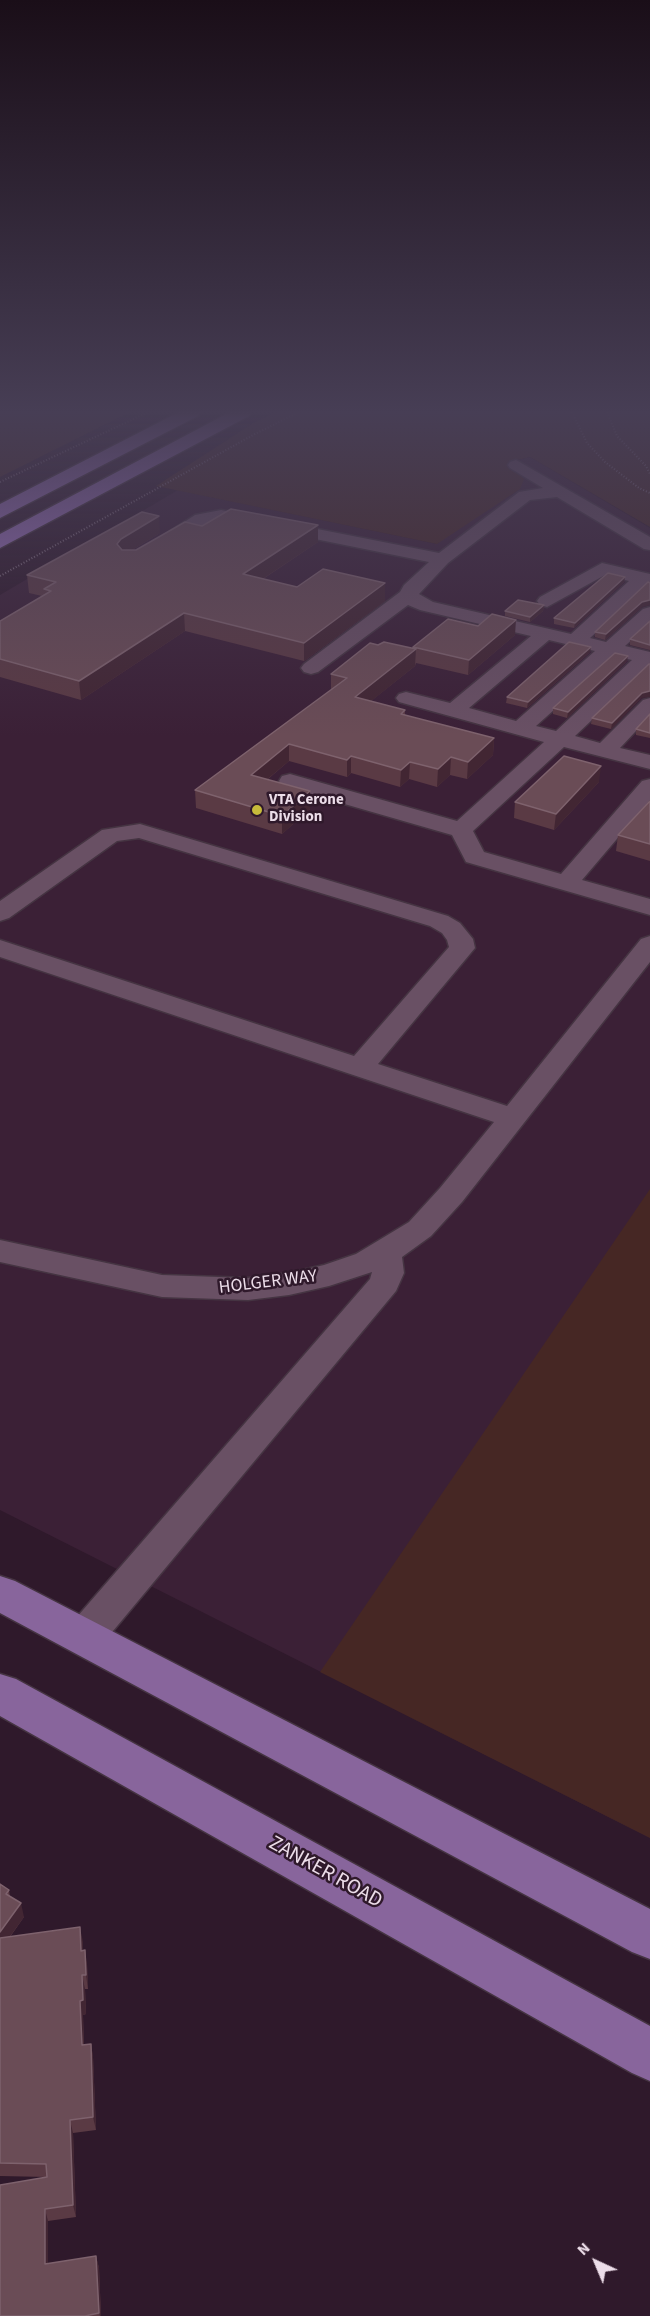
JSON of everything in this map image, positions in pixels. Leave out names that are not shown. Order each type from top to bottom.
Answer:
[{"type":"highway","points":[[0,542],[41,520]]},
{"type":"main road","points":[[0,1593],[650,1935]]},
{"type":"main road","name":"ZANKER ROAD","points":[[0,1693],[650,2055]]},
{"type":"lane","points":[[140,556],[200,520]]},
{"type":"lane","points":[[247,520],[442,559]]},
{"type":"lane","points":[[311,668],[409,595],[411,589],[442,559],[493,520]]},
{"type":"lane","points":[[608,520],[650,545]]},
{"type":"lane","points":[[547,601],[602,569],[646,579]]},
{"type":"lane","points":[[575,641],[646,579]]},
{"type":"lane","points":[[409,595],[415,601],[427,606],[649,658]]},
{"type":"lane","points":[[520,729],[650,613]]},
{"type":"lane","points":[[453,711],[545,634]]},
{"type":"lane","points":[[461,830],[649,658]]},
{"type":"lane","points":[[406,698],[650,762]]},
{"type":"lane","points":[[604,751],[650,704]]},
{"type":"lane","points":[[290,781],[461,830],[476,857],[650,907]]},
{"type":"lane","points":[[566,883],[650,786]]},
{"type":"lane","points":[[0,913],[110,835],[127,831],[155,834],[439,921],[451,928],[462,948],[359,1068]]},
{"type":"lane","name":"HOLGER WAY","points":[[0,1251],[162,1286],[206,1289],[248,1289],[289,1284],[329,1275],[367,1262],[420,1228],[451,1194],[616,990],[650,944]]},
{"type":"lane","points":[[0,948],[512,1118]]},
{"type":"lane","points":[[84,1637],[385,1283],[388,1273],[385,1252]]},
{"type":"path","points":[[0,576],[101,520]]},
{"type":"shaded area","name":"VTA Cerone Division","points":[[127,520],[322,520],[437,544],[458,520],[637,520],[650,528],[650,1838],[0,1510],[0,595]]},
{"type":"shaded area","points":[[321,520],[473,520],[437,544]]},
{"type":"shaded area","points":[[638,520],[650,520],[650,527]]},
{"type":"shaded area","points":[[650,1189],[650,1838],[320,1672]]},
{"type":"building","points":[[127,520],[152,520],[121,539],[117,544],[122,550],[136,550],[185,522],[202,526],[212,520],[291,520],[318,525],[243,574],[297,587],[323,569],[385,583],[304,643],[184,613],[79,681],[0,659],[0,621],[51,591],[44,589],[56,582],[27,575]]},
{"type":"building","points":[[608,573],[625,577],[575,623],[554,618]]},
{"type":"building","points":[[648,582],[650,583],[650,600],[642,602],[606,634],[595,632]]},
{"type":"building","points":[[518,600],[544,605],[530,617],[505,611]]},
{"type":"building","points":[[492,614],[516,620],[469,660],[413,647],[448,619],[478,626]]},
{"type":"building","points":[[650,621],[650,645],[630,639]]},
{"type":"building","points":[[384,642],[416,649],[355,697],[405,710],[401,714],[494,738],[468,762],[451,757],[438,769],[410,762],[401,770],[351,756],[347,760],[289,744],[251,775],[310,791],[282,816],[195,790],[347,678],[331,674],[370,643],[378,645]]},
{"type":"building","points":[[569,642],[591,647],[528,702],[507,697]]},
{"type":"building","points":[[615,653],[628,656],[568,712],[553,708]]},
{"type":"building","points":[[649,664],[650,691],[642,693],[612,723],[592,718]]},
{"type":"building","points":[[650,714],[650,733],[636,729]]},
{"type":"building","points":[[564,756],[601,766],[556,814],[515,802]]},
{"type":"building","points":[[650,801],[650,844],[618,835]]},
{"type":"building","points":[[0,1884],[9,1890],[6,1894],[21,1903],[0,1932]]},
{"type":"building","points":[[80,1927],[81,1951],[85,1950],[86,1975],[82,1975],[83,2000],[80,2001],[82,2045],[91,2044],[93,2117],[70,2120],[73,2205],[45,2209],[45,2264],[96,2256],[99,2313],[85,2316],[0,2316],[0,2185],[47,2177],[46,2164],[0,2163],[0,1938]]},
{"type":"place","name":"VTA Cerone Division","points":[[257,810]]}]
